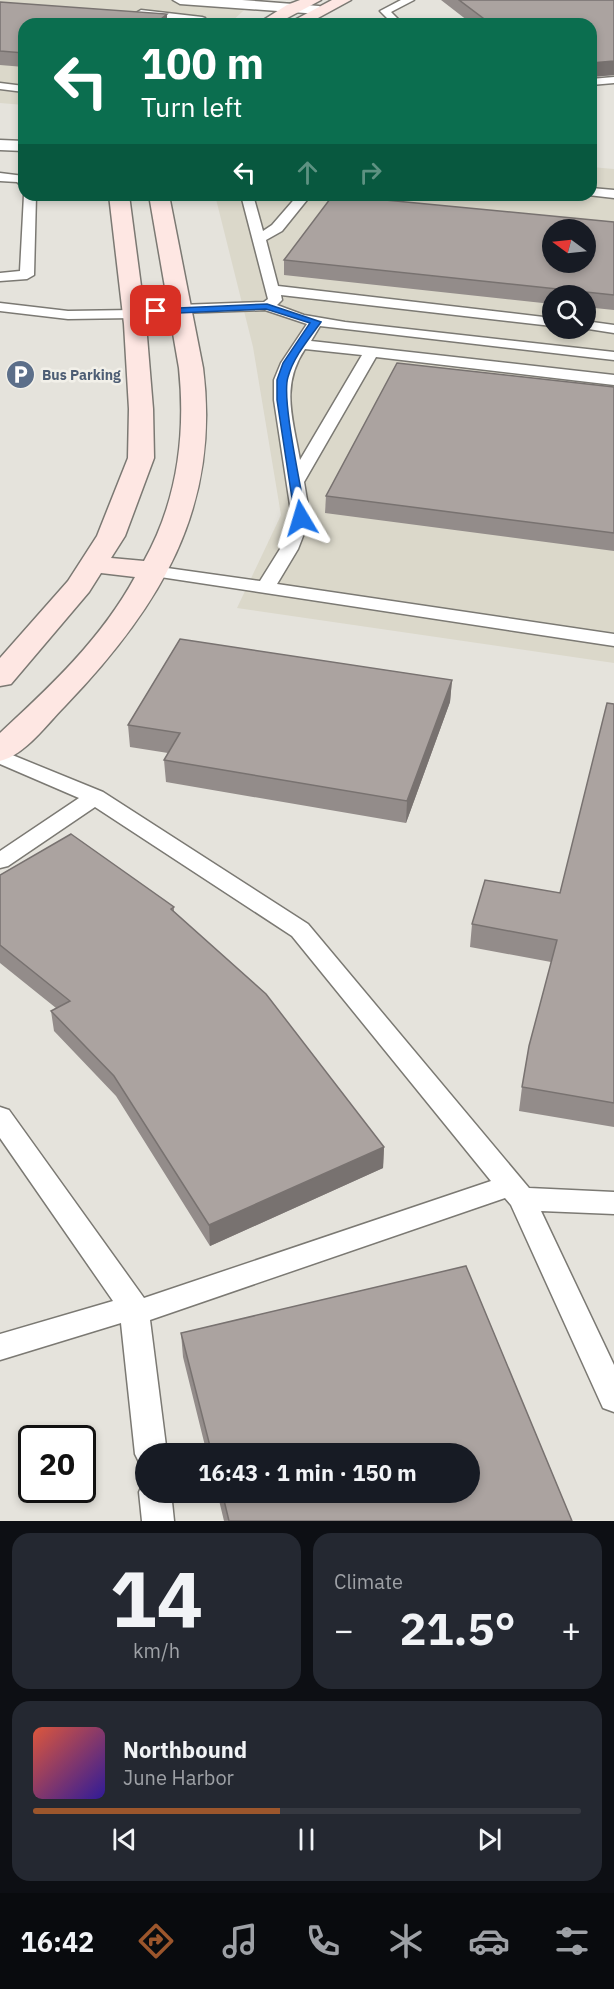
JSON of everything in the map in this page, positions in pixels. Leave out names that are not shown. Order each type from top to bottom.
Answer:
[{"type":"main road","points":[[275,18],[292,8],[344,0]]},
{"type":"main road","points":[[303,18],[317,5]]},
{"type":"main road","points":[[0,677],[72,595],[93,564],[111,536],[141,458],[133,314],[120,201]]},
{"type":"main road","points":[[0,751],[48,707],[122,624],[167,548],[191,476],[193,386],[160,201]]},
{"type":"main road","points":[[133,314],[179,309]]},
{"type":"main road","points":[[93,564],[153,571]]},
{"type":"street","points":[[180,0],[292,8]]},
{"type":"street","points":[[0,145],[18,146]]},
{"type":"lane","points":[[392,18],[385,11],[409,0]]},
{"type":"lane","points":[[148,14],[157,7]]},
{"type":"lane","points":[[126,12],[194,18]]},
{"type":"lane","points":[[597,81],[614,80]]},
{"type":"lane","points":[[0,86],[18,88]]},
{"type":"lane","points":[[0,177],[18,179]]},
{"type":"lane","points":[[597,193],[614,194]]},
{"type":"lane","points":[[0,277],[27,275],[30,201]]},
{"type":"lane","points":[[250,201],[275,300],[267,306]]},
{"type":"lane","points":[[259,239],[277,228],[300,201]]},
{"type":"lane","points":[[273,290],[542,321]]},
{"type":"lane","points":[[179,309],[267,306],[301,319],[316,322],[614,356]]},
{"type":"lane","points":[[0,307],[68,315],[133,314]]},
{"type":"lane","points":[[265,588],[289,549],[301,518],[282,400],[282,380],[288,363],[316,322]]},
{"type":"lane","points":[[596,326],[614,328]]},
{"type":"lane","points":[[301,344],[614,380]]},
{"type":"lane","points":[[296,481],[371,352]]},
{"type":"lane","points":[[153,571],[614,640]]},
{"type":"lane","points":[[0,756],[95,797],[300,930],[516,1192],[614,1398]]},
{"type":"lane","points":[[0,861],[95,797]]},
{"type":"lane","points":[[0,1116],[134,1310],[150,1443]]},
{"type":"lane","points":[[0,1347],[134,1310],[516,1192],[614,1203]]},
{"type":"lane","points":[[156,1503],[158,1521]]},
{"type":"shaded area","points":[[0,0],[255,0],[236,18],[18,18],[18,104],[0,103]]},
{"type":"shaded area","points":[[597,168],[614,169],[614,663],[237,608],[281,515],[253,347],[216,201],[597,201]]},
{"type":"building","points":[[459,0],[614,0],[614,61],[597,62],[597,18],[483,18]]},
{"type":"building","points":[[0,2],[167,14],[162,18],[18,18],[18,52],[0,51]]},
{"type":"building","points":[[328,201],[395,201],[583,219],[542,219],[542,273],[596,273],[596,220],[614,222],[614,295],[596,293],[596,285],[542,285],[542,287],[284,260]]},
{"type":"building","points":[[397,363],[614,387],[614,533],[326,496]]},
{"type":"building","points":[[180,639],[452,680],[407,801],[164,760],[180,733],[128,725]]},
{"type":"building","points":[[607,703],[614,704],[614,1103],[522,1087],[529,1046],[557,940],[472,924],[485,880],[560,893]]},
{"type":"building","points":[[71,834],[174,907],[171,909],[266,994],[384,1147],[209,1225],[114,1076],[51,1011],[70,1001],[0,945],[0,875]]},
{"type":"building","points":[[466,1266],[572,1521],[229,1521],[225,1503],[480,1503],[480,1443],[209,1443],[181,1333]]},
{"type":"place","name":"Bus Parking","points":[[21,375]]},
{"type":"route","points":[[156,311],[267,306],[301,319],[316,322],[288,363],[282,380],[282,400],[301,518]]}]
